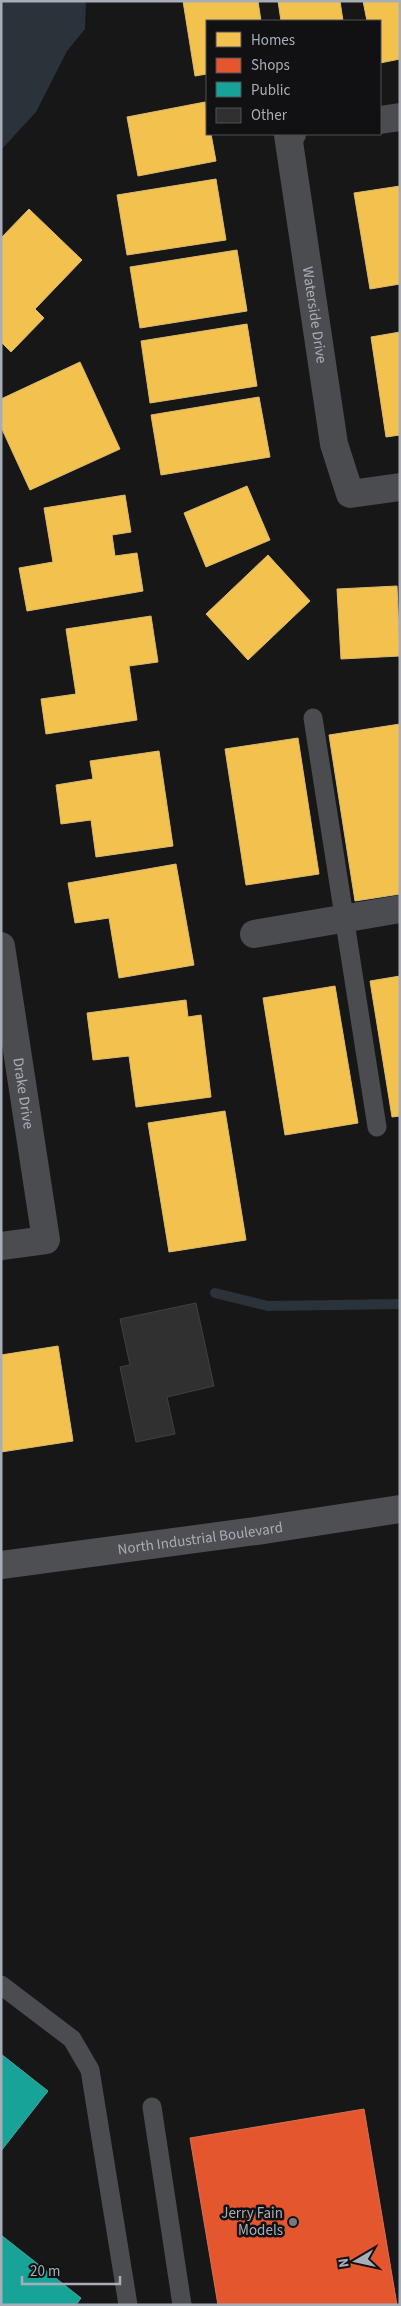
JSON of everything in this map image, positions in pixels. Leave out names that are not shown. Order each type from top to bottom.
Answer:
[{"type":"main road","name":"North Industrial Boulevard","points":[[1,1565],[246,1533],[400,1509]]},
{"type":"street","points":[[381,120],[400,117]]},
{"type":"street","name":"Waterside Drive","points":[[290,135],[334,444],[350,494],[400,487]]},
{"type":"street","points":[[254,934],[400,909]]},
{"type":"street","name":"Drake Drive","points":[[1,946],[46,1240],[1,1246]]},
{"type":"lane","points":[[313,718],[377,1127]]},
{"type":"lane","points":[[1,1985],[72,2039],[90,2070],[128,2305]]},
{"type":"lane","points":[[152,2107],[182,2305]]},
{"type":"shaded area","points":[[1,1],[86,1],[85,29],[67,51],[36,112],[1,150]]},
{"type":"building: Homes","points":[[183,1],[258,1],[261,20],[206,20],[206,74],[195,76]]},
{"type":"building: Homes","points":[[278,1],[340,1],[343,20],[281,20]]},
{"type":"building: Homes","points":[[363,1],[400,1],[400,59],[381,63],[381,20],[367,20]]},
{"type":"building: Homes","points":[[205,102],[206,135],[211,135],[216,161],[138,176],[127,117]]},
{"type":"building: Homes","points":[[216,179],[226,240],[127,255],[117,195]]},
{"type":"building: Homes","points":[[400,186],[400,284],[370,289],[354,193]]},
{"type":"building: Homes","points":[[29,209],[82,260],[35,309],[44,318],[11,352],[1,342],[1,238]]},
{"type":"building: Homes","points":[[237,250],[247,311],[140,328],[130,267]]},
{"type":"building: Homes","points":[[247,324],[257,386],[150,403],[141,341]]},
{"type":"building: Homes","points":[[400,332],[400,435],[386,437],[371,337]]},
{"type":"building: Homes","points":[[80,362],[120,449],[30,490],[1,427],[1,399]]},
{"type":"building: Homes","points":[[259,397],[270,457],[161,475],[151,415]]},
{"type":"building: Homes","points":[[247,486],[270,540],[206,567],[184,513]]},
{"type":"building: Homes","points":[[125,495],[131,532],[112,535],[115,556],[137,553],[143,591],[27,611],[19,568],[53,562],[44,508]]},
{"type":"building: Homes","points":[[268,555],[310,601],[248,660],[206,614]]},
{"type":"building: Homes","points":[[397,586],[400,656],[341,659],[337,589]]},
{"type":"building: Homes","points":[[151,616],[158,662],[129,666],[137,720],[46,734],[41,699],[76,694],[66,629]]},
{"type":"building: Homes","points":[[400,724],[400,894],[355,901],[329,735]]},
{"type":"building: Homes","points":[[298,738],[319,874],[246,885],[225,749]]},
{"type":"building: Homes","points":[[159,751],[173,846],[96,857],[91,820],[61,824],[56,785],[93,779],[90,761]]},
{"type":"building: Homes","points":[[176,864],[194,965],[119,978],[109,918],[75,923],[68,883]]},
{"type":"building: Homes","points":[[400,976],[400,1116],[392,1117],[370,981]]},
{"type":"building: Homes","points":[[335,986],[358,1123],[285,1135],[263,998]]},
{"type":"building: Homes","points":[[186,1000],[188,1017],[201,1015],[211,1097],[136,1107],[129,1056],[93,1060],[87,1013]]},
{"type":"building: Homes","points":[[225,1111],[246,1240],[169,1252],[148,1123]]},
{"type":"building: Homes","points":[[58,1346],[73,1441],[1,1452],[1,1355]]},
{"type":"building: Shops","name":"Jerry Fain Models","points":[[364,2109],[397,2305],[218,2305],[190,2138]]},
{"type":"building: Public","points":[[1,2054],[48,2091],[1,2151]]},
{"type":"building: Public","points":[[1,2235],[81,2298],[76,2305],[1,2305]]},
{"type":"building: Other","points":[[196,1303],[214,1386],[167,1397],[175,1434],[136,1442],[120,1367],[130,1365],[120,1319]]},
{"type":"waterway","points":[[215,1293],[268,1306],[400,1304]]},
{"type":"place","name":"Jerry Fain Models","points":[[293,2222]]}]
